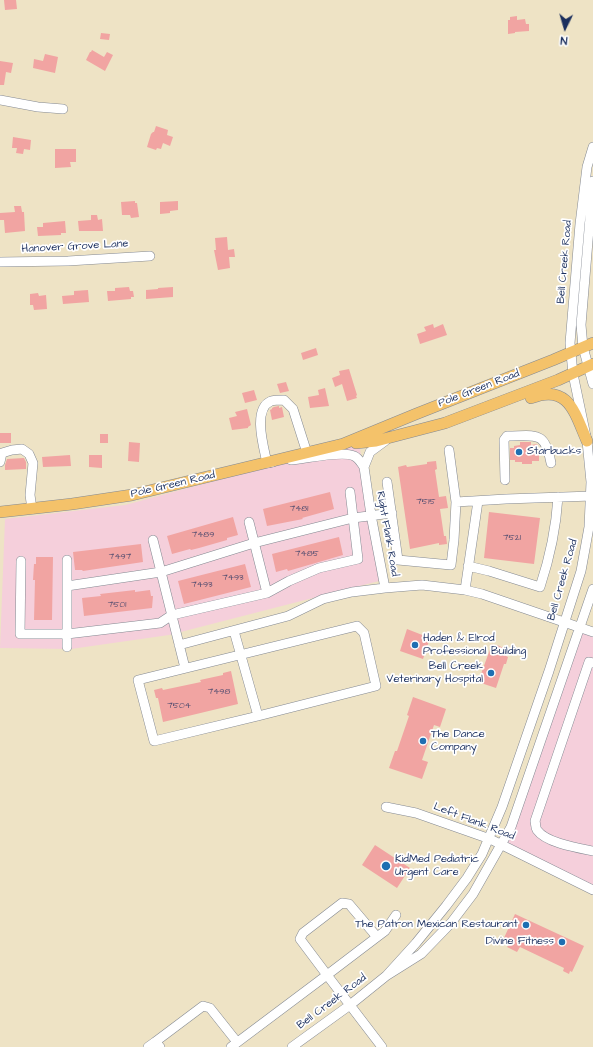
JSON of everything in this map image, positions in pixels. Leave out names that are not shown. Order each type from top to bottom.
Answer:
[{"type":"main road","name":"Pole Green Road","points":[[0,512],[132,495],[343,444],[588,345]]},
{"type":"main road","name":"Pole Green Road","points":[[343,444],[376,441],[445,423],[573,374],[591,365]]},
{"type":"main road","points":[[445,423],[489,414],[534,396],[552,394],[559,396],[570,403],[587,441]]},
{"type":"street","points":[[0,100],[38,107],[63,109]]},
{"type":"street","name":"Bell Creek Road","points":[[386,976],[416,943],[467,878],[490,838],[520,757],[584,556],[590,527],[592,496],[591,467],[570,353],[580,224],[587,168],[593,147]]},
{"type":"street","name":"Bell Creek Road","points":[[593,181],[589,278],[581,325],[588,345],[593,384]]},
{"type":"street","name":"Hanover Grove Lane","points":[[0,262],[68,261],[150,256]]},
{"type":"street","points":[[307,453],[293,409],[284,400],[271,401],[265,406],[260,414],[262,439],[267,463],[329,455],[350,454],[357,458],[364,467]]},
{"type":"street","points":[[505,480],[504,440],[507,436],[529,436],[539,438],[547,445],[551,463]]},
{"type":"street","points":[[364,467],[370,452],[375,447],[390,438]]},
{"type":"street","points":[[0,462],[2,453],[12,450],[22,449],[29,454],[33,463],[30,495],[32,508]]},
{"type":"street","points":[[388,482],[398,560],[450,564],[454,540],[456,502],[449,450]]},
{"type":"street","name":"Right Flank Road","points":[[364,467],[371,515],[385,588],[422,585],[465,590],[482,594],[593,632]]},
{"type":"street","points":[[21,561],[20,634],[67,634],[160,623],[172,615],[267,593],[289,581],[319,568],[358,559],[350,492]]},
{"type":"street","points":[[456,502],[592,496]]},
{"type":"street","points":[[468,566],[540,587],[553,544],[557,518],[558,497]]},
{"type":"street","points":[[465,590],[478,501]]},
{"type":"street","points":[[67,586],[161,572],[254,543],[353,518],[392,513]]},
{"type":"street","points":[[249,522],[267,593]]},
{"type":"street","points":[[153,540],[185,668]]},
{"type":"street","points":[[67,560],[67,647]]},
{"type":"street","points":[[179,645],[288,616],[323,599],[352,592],[385,588]]},
{"type":"street","name":"Bell Creek Road","points":[[292,1047],[350,1005],[386,976],[421,954],[451,923],[473,894],[502,844],[515,816],[593,589]]},
{"type":"street","points":[[357,626],[364,633],[376,686],[154,741],[138,680],[241,654],[357,626]]},
{"type":"street","points":[[234,631],[258,716]]},
{"type":"street","points":[[593,663],[589,662],[535,821],[536,829],[541,834],[562,844],[593,851]]},
{"type":"street","name":"Left Flank Road","points":[[386,807],[416,813],[490,838],[593,890]]},
{"type":"street","points":[[377,937],[349,904],[342,904],[303,933],[300,939],[382,1047]]},
{"type":"street","points":[[154,1045],[203,1006],[210,1008],[234,1045],[385,931],[396,915]]},
{"type":"shaded area","points":[[359,442],[379,581],[169,635],[71,649],[0,648],[5,519],[125,505]]},
{"type":"shaded area","points":[[580,628],[593,632],[593,890],[502,844]]},
{"type":"building","points":[[4,0],[16,0],[17,9],[5,10]]},
{"type":"building","points":[[517,16],[517,20],[525,19],[526,24],[529,24],[529,31],[508,34],[508,20],[510,20],[510,17]]},
{"type":"building","points":[[101,33],[110,34],[109,40],[100,39]]},
{"type":"building","points":[[92,50],[104,57],[107,52],[113,55],[105,71],[86,60]]},
{"type":"building","points":[[45,54],[58,57],[55,73],[33,68],[34,59],[43,61]]},
{"type":"building","points":[[0,61],[13,63],[11,73],[6,72],[4,85],[0,85]]},
{"type":"building","points":[[156,126],[168,130],[167,135],[173,137],[170,146],[163,143],[161,149],[157,148],[156,150],[147,147],[151,134],[154,132]]},
{"type":"building","points":[[13,137],[31,140],[30,150],[24,149],[23,154],[16,153],[17,148],[12,148]]},
{"type":"building","points":[[55,149],[76,149],[76,162],[70,162],[71,167],[55,168]]},
{"type":"building","points":[[135,201],[135,203],[137,203],[139,217],[131,218],[130,215],[122,215],[121,202]]},
{"type":"building","points":[[178,201],[178,210],[160,214],[160,202]]},
{"type":"building","points":[[14,206],[21,206],[22,212],[24,212],[25,231],[5,233],[4,220],[0,220],[0,213],[15,212]]},
{"type":"building","points":[[91,215],[97,215],[98,220],[102,219],[103,231],[79,231],[78,221],[91,220]]},
{"type":"building","points":[[65,221],[66,233],[61,233],[61,235],[38,236],[37,227],[43,227],[43,223]]},
{"type":"building","points":[[227,237],[228,250],[234,249],[235,257],[229,257],[230,268],[218,270],[214,250],[216,250],[215,238]]},
{"type":"building","points":[[129,287],[130,291],[133,291],[134,297],[131,297],[131,299],[108,301],[107,291],[115,291],[115,288]]},
{"type":"building","points":[[173,287],[173,297],[146,299],[146,290]]},
{"type":"building","points":[[88,290],[89,302],[63,304],[62,296],[74,295],[74,291]]},
{"type":"building","points":[[38,293],[39,296],[46,295],[47,309],[34,310],[33,305],[30,305],[30,294]]},
{"type":"building","points":[[433,324],[434,328],[443,324],[447,335],[420,344],[417,334],[426,331],[424,327]]},
{"type":"building","points":[[316,348],[318,355],[303,360],[301,353]]},
{"type":"building","points":[[349,369],[357,398],[347,401],[342,384],[335,387],[332,378],[340,375],[339,371]]},
{"type":"building","points":[[286,382],[289,391],[280,393],[277,384]]},
{"type":"building","points":[[325,388],[329,406],[310,408],[308,397],[319,395],[318,390]]},
{"type":"building","points":[[254,390],[257,400],[245,403],[242,393]]},
{"type":"building","points":[[279,406],[279,408],[282,407],[284,417],[272,420],[270,410]]},
{"type":"building","points":[[247,409],[251,425],[248,428],[232,430],[229,418],[237,416],[235,412]]},
{"type":"building","points":[[0,433],[11,433],[11,443],[0,443]]},
{"type":"building","points":[[100,434],[108,434],[108,443],[100,443]]},
{"type":"building","points":[[129,442],[140,443],[139,462],[128,461]]},
{"type":"building","name":"Starbucks","points":[[520,442],[531,442],[531,445],[537,444],[539,448],[539,461],[532,461],[532,464],[522,464],[522,462],[510,460],[510,448],[520,445]]},
{"type":"building","points":[[70,455],[71,466],[43,467],[42,457]]},
{"type":"building","points":[[89,455],[102,455],[102,468],[89,467]]},
{"type":"building","points":[[24,458],[26,462],[26,469],[5,470],[7,459]]},
{"type":"building","points":[[436,461],[437,469],[435,470],[439,497],[446,496],[448,508],[440,509],[444,536],[446,536],[447,544],[439,545],[439,543],[410,549],[398,467],[427,464],[427,462]]},
{"type":"building","points":[[330,492],[334,509],[302,518],[303,519],[267,526],[263,509]]},
{"type":"building","points":[[489,512],[540,518],[534,564],[484,558]]},
{"type":"building","points":[[233,517],[238,535],[227,538],[227,540],[172,554],[167,536]]},
{"type":"building","points":[[339,537],[343,555],[288,571],[287,569],[276,572],[272,554]]},
{"type":"building","points":[[141,544],[143,562],[83,571],[75,570],[73,552]]},
{"type":"building","points":[[36,557],[53,557],[52,620],[34,620],[35,580],[33,580]]},
{"type":"building","points":[[245,564],[251,587],[184,604],[178,581]]},
{"type":"building","points":[[135,590],[135,592],[150,590],[151,596],[153,596],[152,608],[84,616],[82,598],[101,596],[100,594]]},
{"type":"building","name":"Haden & Elrod Professional Building","points":[[407,629],[430,638],[423,659],[400,651]]},
{"type":"building","name":"Bell Creek Veterinary Hospital","points":[[492,644],[508,650],[506,664],[504,664],[496,688],[478,682]]},
{"type":"building","points":[[231,671],[238,704],[163,722],[158,698],[156,698],[154,690],[162,688],[163,690],[201,682],[200,680],[223,675],[223,673]]},
{"type":"building","points":[[413,697],[446,709],[440,727],[434,725],[422,760],[428,762],[422,779],[389,768],[395,751],[397,751],[409,716],[407,715]]},
{"type":"building","name":"KidMed Pediatric Urgent Care","points":[[375,845],[410,868],[397,888],[362,865]]},
{"type":"building","points":[[515,914],[584,946],[572,972],[570,971],[569,974],[563,971],[564,968],[520,947],[517,952],[507,947],[510,943],[503,940]]},
{"type":"place","name":"Starbucks","points":[[519,452]]},
{"type":"place","name":"Haden & Elrod Professional Building","points":[[415,645]]},
{"type":"place","name":"Bell Creek Veterinary Hospital","points":[[491,673]]},
{"type":"place","name":"The Dance Company","points":[[423,741]]},
{"type":"place","name":"KidMed Pediatric Urgent Care","points":[[386,866]]},
{"type":"place","name":"The Patron Mexican Restaurant","points":[[526,925]]},
{"type":"place","name":"Divine Fitness","points":[[562,942]]}]
